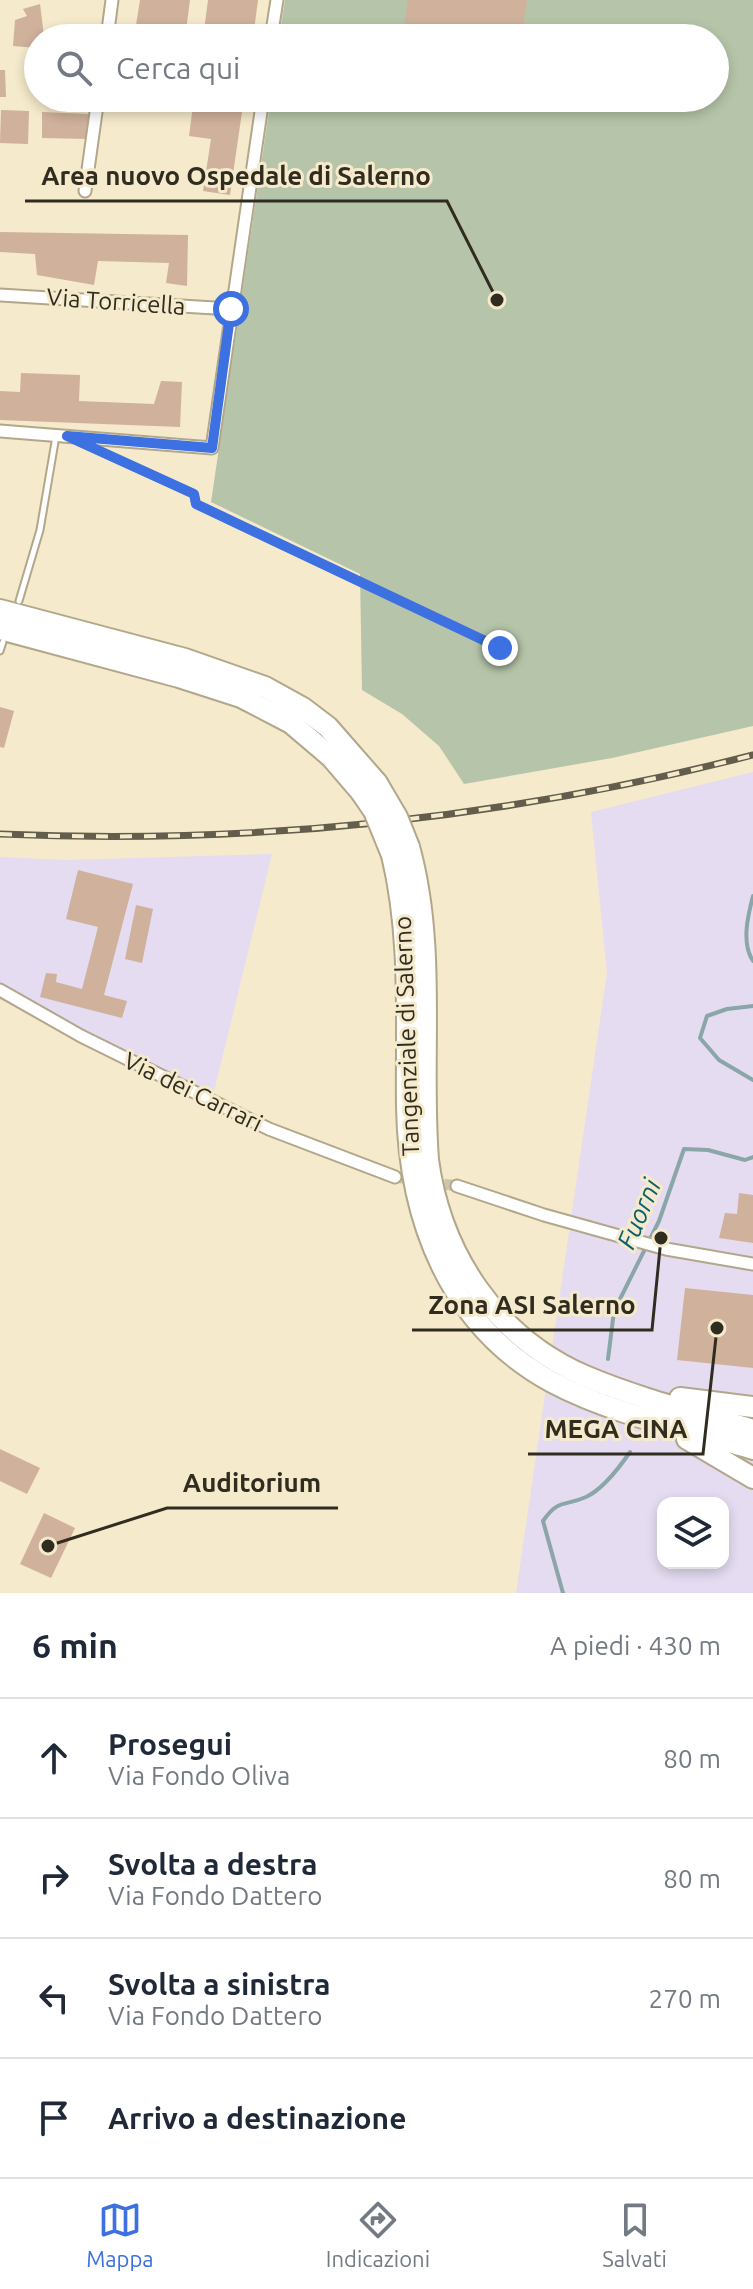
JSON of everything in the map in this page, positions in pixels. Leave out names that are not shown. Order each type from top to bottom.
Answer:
[{"type":"highway","name":"Tangenziale di Salerno","points":[[9,606],[185,659],[265,687],[303,708],[328,727],[369,787],[374,811],[400,851],[406,944],[410,1162],[426,1230],[451,1285],[491,1335],[538,1373],[623,1400],[753,1449]]},
{"type":"highway","name":"Tangenziale di Salerno","points":[[2,636],[179,677],[241,697],[291,723],[369,787]]},
{"type":"highway","name":"Tangenziale di Salerno","points":[[623,1400],[753,1430]]},
{"type":"highway","points":[[623,1400],[753,1407]]},
{"type":"highway","points":[[623,1400],[753,1478]]},
{"type":"street","points":[[109,24],[112,0]]},
{"type":"street","points":[[273,24],[277,0]]},
{"type":"street","points":[[85,191],[96,112]]},
{"type":"street","points":[[0,431],[212,448],[261,112]]},
{"type":"street","name":"Via Torricella","points":[[0,295],[231,309]]},
{"type":"street","name":"Via dei Carrari","points":[[0,990],[81,1036],[269,1129],[395,1177]]},
{"type":"street","points":[[457,1186],[666,1249],[753,1264]]},
{"type":"lane","points":[[9,606],[40,530],[62,436],[194,494],[196,504],[500,648]]},
{"type":"lane","points":[[0,651],[2,636]]},
{"type":"shaded area","points":[[753,772],[753,1593],[516,1593],[607,973],[591,812]]},
{"type":"shaded area","points":[[272,854],[210,1108],[0,992],[0,857],[66,860]]},
{"type":"green space","points":[[285,0],[753,0],[753,726],[612,758],[464,784],[439,746],[402,714],[362,690],[360,574],[211,502],[269,112],[729,112],[729,24],[281,24]]},
{"type":"building","points":[[140,0],[190,0],[187,24],[136,24]]},
{"type":"building","points":[[208,0],[258,0],[255,24],[205,24]]},
{"type":"building","points":[[408,0],[527,0],[523,24],[404,24]]},
{"type":"building","points":[[40,4],[42,24],[24,24],[24,47],[13,46],[15,20],[27,16],[23,9]]},
{"type":"building","points":[[0,70],[5,70],[6,97],[0,97]]},
{"type":"building","points":[[1,110],[29,112],[28,144],[0,143]]},
{"type":"building","points":[[42,112],[89,114],[88,139],[42,138]]},
{"type":"building","points":[[192,112],[242,112],[230,195],[203,191],[211,139],[189,136]]},
{"type":"building","points":[[0,232],[188,235],[187,286],[166,283],[169,263],[98,261],[94,285],[37,275],[35,254],[0,252]]},
{"type":"building","points":[[21,373],[80,375],[79,401],[154,404],[161,381],[182,382],[180,427],[0,420],[0,391],[20,392]]},
{"type":"building","points":[[0,707],[14,711],[4,748],[0,747]]},
{"type":"building","points":[[78,870],[133,884],[104,995],[127,1001],[122,1018],[40,997],[46,973],[57,974],[56,982],[82,989],[98,927],[66,919]]},
{"type":"building","points":[[136,905],[153,909],[142,963],[125,959]]},
{"type":"building","points":[[739,1193],[753,1195],[753,1243],[719,1238],[725,1213],[737,1214]]},
{"type":"building","points":[[685,1288],[753,1295],[753,1368],[677,1360]]},
{"type":"building","points":[[0,1449],[40,1468],[27,1494],[0,1481]]},
{"type":"building","points":[[44,1513],[75,1528],[51,1578],[20,1564]]},
{"type":"waterway","name":"Fuorni","points":[[753,896],[746,938],[753,961]]},
{"type":"waterway","name":"Fuorni","points":[[753,1006],[727,1009],[707,1016],[700,1038],[719,1060],[753,1080]]},
{"type":"waterway","name":"Fuorni","points":[[608,1359],[614,1311],[659,1221],[684,1149],[708,1150],[745,1160],[753,1157]]},
{"type":"waterway","name":"Fuorni","points":[[563,1593],[543,1521],[558,1506],[586,1497],[598,1489],[630,1452]]},
{"type":"tunnel","points":[[395,1177],[457,1186]]},
{"type":"railway","points":[[0,834],[190,835],[380,822],[474,811],[568,795],[753,755]]},
{"type":"place","name":"Area nuovo Ospedale di Salerno","points":[[497,300]]},
{"type":"place","name":"Zona ASI Salerno","points":[[661,1238]]},
{"type":"place","name":"MEGA CINA","points":[[717,1328]]},
{"type":"place","name":"Auditorium","points":[[48,1546]]},
{"type":"route","points":[[231,309],[212,448],[67,436],[194,494],[196,504],[500,648]]}]
